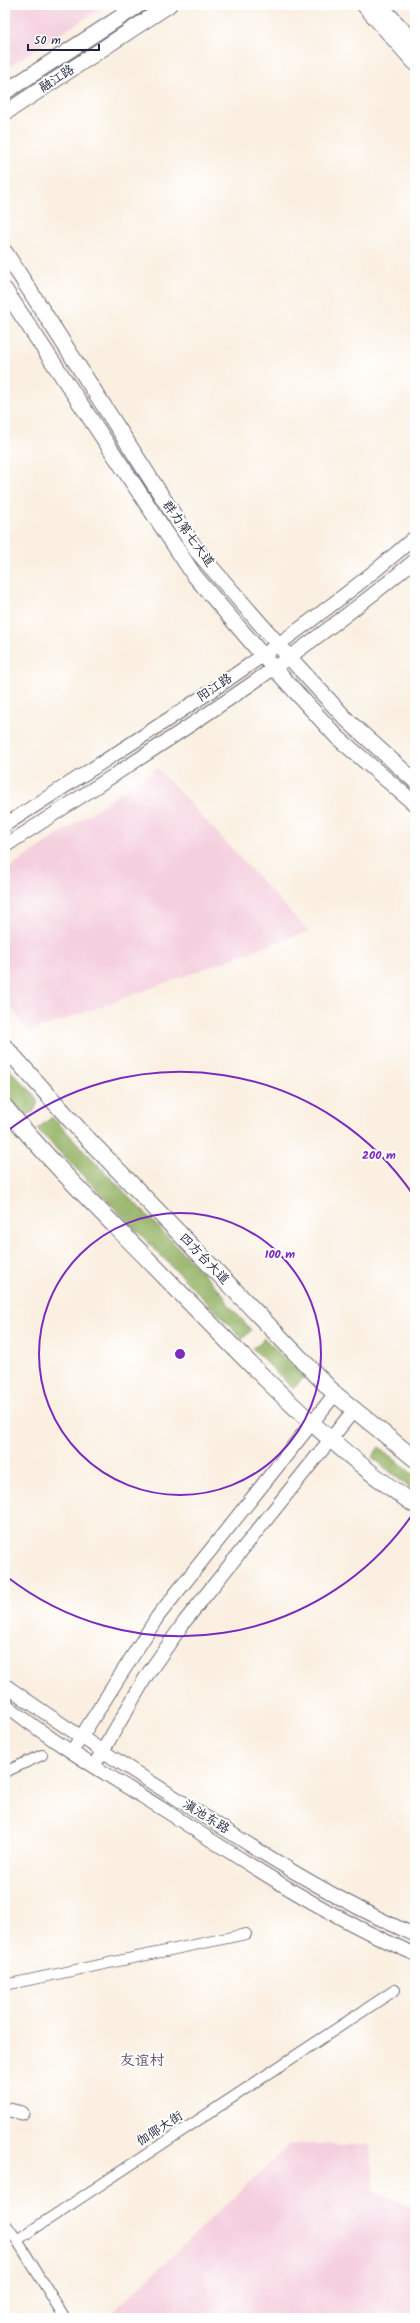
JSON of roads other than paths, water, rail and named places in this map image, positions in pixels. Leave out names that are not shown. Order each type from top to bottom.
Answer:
[{"type":"main road","name":"融江路","points":[[5,92],[139,5]]},
{"type":"main road","name":"融江路","points":[[5,113],[169,5]]},
{"type":"main road","points":[[364,5],[415,63]]},
{"type":"main road","points":[[380,5],[415,44]]},
{"type":"main road","name":"群力第七大道","points":[[5,252],[197,551],[290,658],[348,721],[415,780]]},
{"type":"main road","name":"群力第七大道","points":[[5,290],[194,576],[263,656],[337,737],[415,804]]},
{"type":"main road","name":"四方台大道","points":[[5,1047],[84,1135],[335,1394],[415,1459]]},
{"type":"main road","points":[[5,1107],[72,1181],[240,1353],[311,1423],[330,1440],[415,1505]]},
{"type":"street","name":"阳江路","points":[[5,825],[263,656],[350,592],[415,537]]},
{"type":"street","name":"阳江路","points":[[5,846],[275,669],[361,606],[415,560]]},
{"type":"street","points":[[72,1752],[80,1737],[158,1616],[335,1394]]},
{"type":"street","points":[[94,1765],[147,1675],[185,1622],[354,1410]]},
{"type":"street","name":"滇池东路","points":[[5,1685],[80,1737],[284,1865],[344,1900],[415,1935]]},
{"type":"street","name":"滇池东路","points":[[5,1704],[72,1752],[297,1894],[415,1954]]},
{"type":"street","points":[[5,1772],[42,1755]]},
{"type":"street","points":[[5,1985],[246,1934]]},
{"type":"street","name":"伽倻大街","points":[[17,2240],[395,1990]]},
{"type":"street","points":[[5,2109],[22,2113]]},
{"type":"street","points":[[5,2223],[65,2318]]},
{"type":"district","name":"友谊村","points":[[142,2061]]}]
